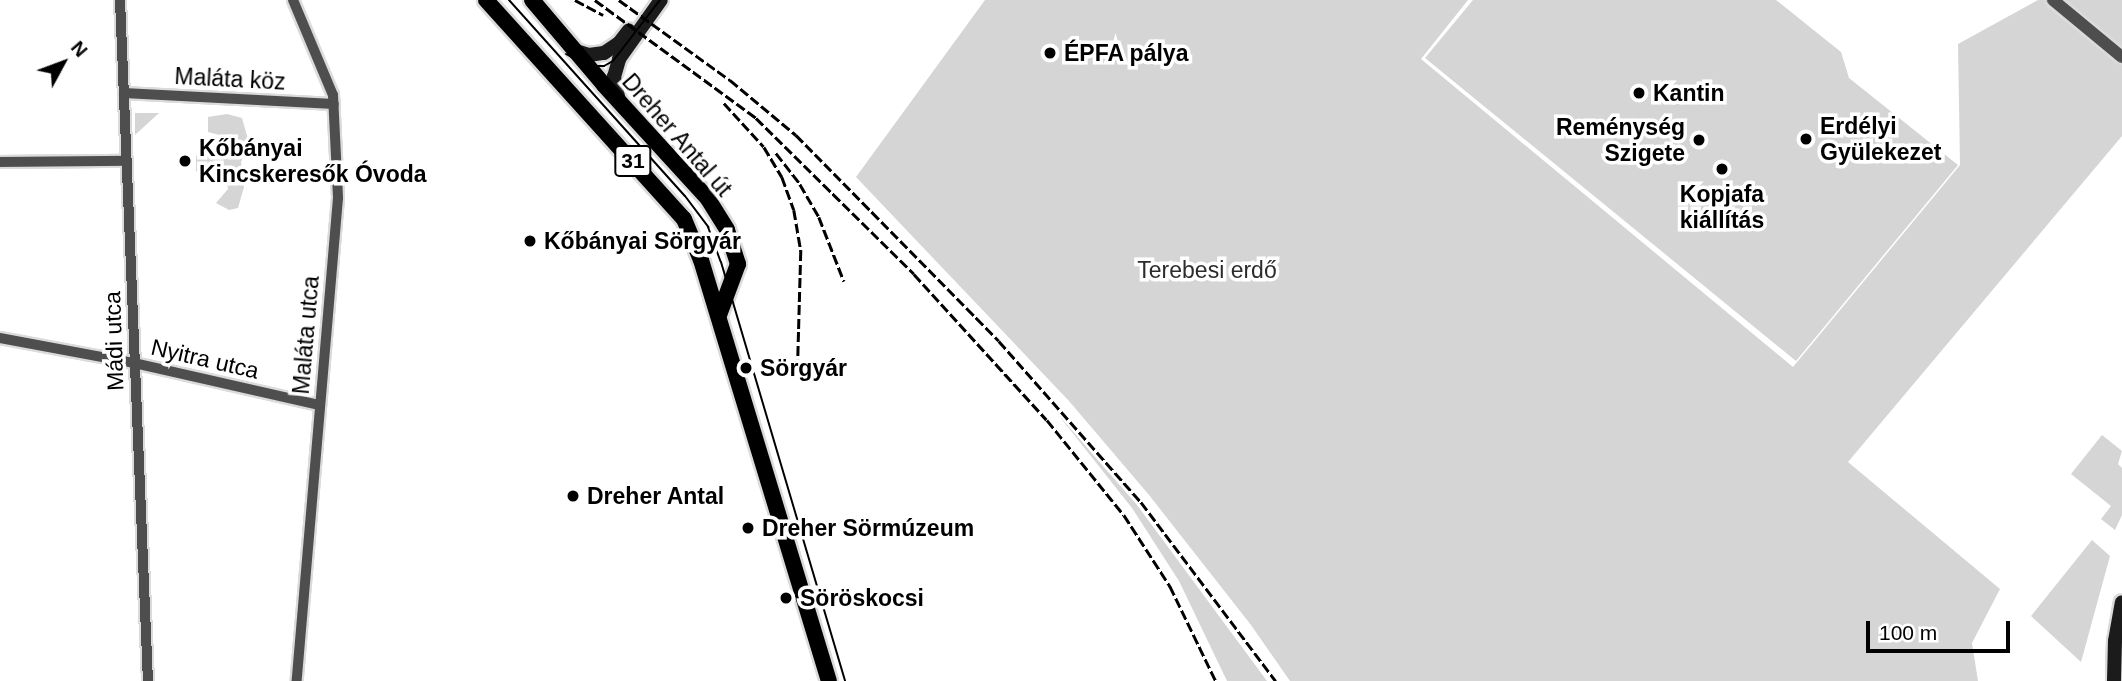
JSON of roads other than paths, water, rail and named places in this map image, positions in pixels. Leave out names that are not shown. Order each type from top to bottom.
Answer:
[{"type":"main road","name":"Dreher Antal út","points":[[486,0],[674,205],[689,228],[828,681]]},
{"type":"main road","name":"Dreher Antal út","points":[[532,0],[621,105],[708,199],[734,244],[736,272]]},
{"type":"main road","points":[[576,51],[599,55],[610,51],[650,0]]},
{"type":"main road","points":[[621,105],[614,77],[619,59],[661,0]]},
{"type":"main road","points":[[701,260],[716,276],[724,278],[736,272]]},
{"type":"main road","points":[[718,317],[722,300],[736,272]]},
{"type":"main road","points":[[2114,681],[2115,640],[2122,603]]},
{"type":"street","name":"Mádi utca","points":[[120,0],[148,681]]},
{"type":"street","name":"Maláta utca","points":[[293,0],[330,85],[334,104],[338,198],[298,681]]},
{"type":"street","points":[[2053,0],[2122,57]]},
{"type":"street","name":"Maláta köz","points":[[124,93],[334,104]]},
{"type":"street","points":[[0,162],[126,161]]},
{"type":"street","name":"Nyitra utca","points":[[0,338],[134,363],[319,404]]},
{"type":"tram line","points":[[509,0],[685,196],[708,227],[721,262],[845,681]]},
{"type":"tram line","points":[[566,54],[588,66],[604,66],[613,61],[660,0]]},
{"type":"railway","points":[[575,0],[603,15]]},
{"type":"railway","points":[[595,0],[756,118],[914,274],[1047,420],[1124,515],[1170,586],[1216,681]]},
{"type":"railway","points":[[619,0],[730,80],[796,135],[999,341],[1141,502],[1276,681]]},
{"type":"railway","points":[[724,103],[764,147],[782,177],[794,210],[801,251],[798,359]]},
{"type":"railway","points":[[776,153],[800,184],[819,217],[844,281]]},
{"type":"place","name":"ÉPFA pálya","points":[[1050,53]]},
{"type":"place","name":"Kantin","points":[[1639,93]]},
{"type":"place","name":"Erdélyi Gyülekezet","points":[[1806,139]]},
{"type":"place","name":"Reménység Szigete","points":[[1699,140]]},
{"type":"place","name":"Kőbányai Kincskeresők Óvoda","points":[[185,161]]},
{"type":"place","name":"Kopjafa kiállítás","points":[[1722,169]]},
{"type":"place","name":"Kőbányai Sörgyár","points":[[530,241]]},
{"type":"place","name":"Sörgyár","points":[[746,368]]},
{"type":"place","name":"Dreher Antal","points":[[573,496]]},
{"type":"place","name":"Dreher Sörmúzeum","points":[[748,528]]},
{"type":"place","name":"Söröskocsi","points":[[786,598]]},
{"type":"park label","name":"Terebesi erdő","points":[[1207,270]]}]
